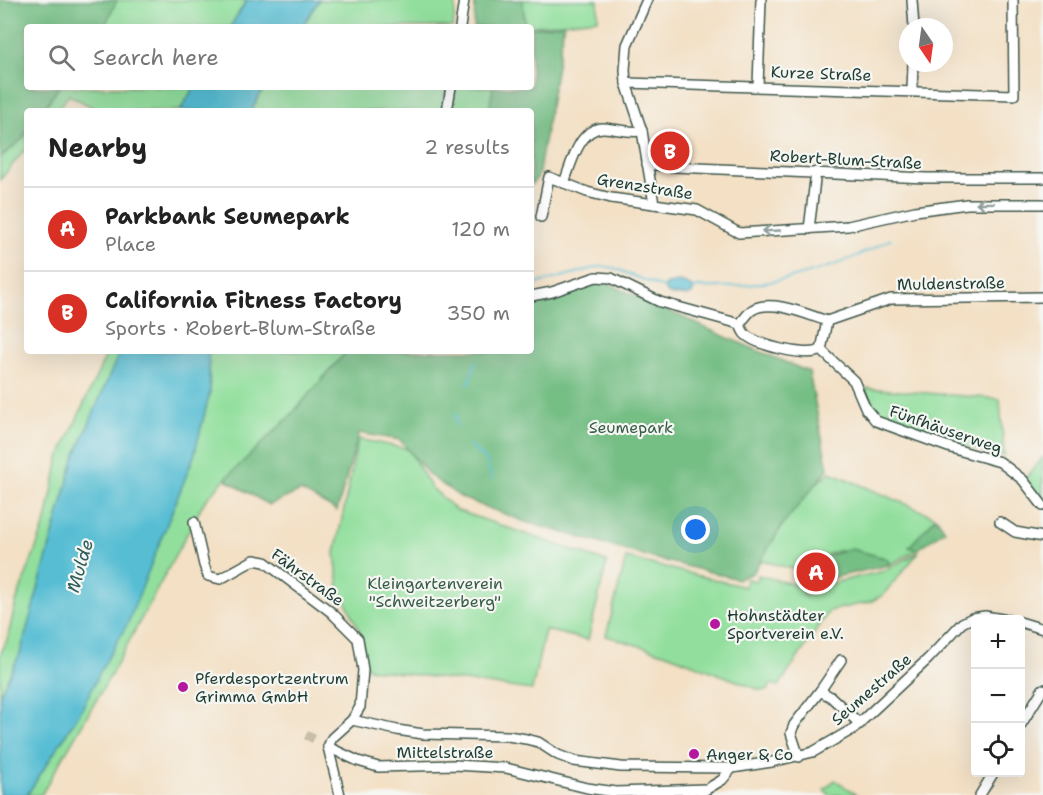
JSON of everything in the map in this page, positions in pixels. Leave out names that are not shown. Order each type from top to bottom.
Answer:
[{"type":"street","points":[[460,24],[464,0]]},
{"type":"street","points":[[647,0],[627,45],[625,58],[626,83],[642,131],[654,204]]},
{"type":"street","points":[[758,86],[761,0]]},
{"type":"street","points":[[912,0],[913,18]]},
{"type":"street","name":"Kurze Straße","points":[[626,83],[1014,94],[1012,0]]},
{"type":"street","points":[[912,91],[913,72]]},
{"type":"street","points":[[448,108],[450,90]]},
{"type":"street","points":[[541,217],[549,177],[564,183],[582,140],[603,128],[630,133],[642,131]]},
{"type":"street","name":"Robert-Blum-Straße","points":[[647,164],[926,178],[1043,178]]},
{"type":"street","points":[[809,229],[816,172]]},
{"type":"street","name":"Grenzstraße","points":[[564,183],[611,198],[697,210],[739,233],[862,224],[915,211],[967,204],[1043,204]]},
{"type":"street","points":[[534,295],[552,292],[596,277],[611,278],[660,302],[740,324]]},
{"type":"street","name":"Muldenstraße","points":[[827,321],[891,299],[1043,297]]},
{"type":"street","points":[[775,305],[827,321],[821,350],[815,353],[785,351],[745,335],[740,324],[752,310],[775,305]]},
{"type":"street","name":"Fünfhäuserweg","points":[[821,350],[854,381],[866,409],[876,421],[951,448],[1000,462],[1023,480],[1043,506]]},
{"type":"street","name":"Fährstraße","points":[[194,522],[208,576],[220,579],[254,560],[266,562],[331,612],[358,639],[363,670],[362,694],[360,707],[352,720]]},
{"type":"street","points":[[1000,522],[1015,531],[1043,537]]},
{"type":"street","name":"Seumestraße","points":[[352,720],[423,734],[508,736],[526,739],[538,742],[574,761],[599,765],[638,768],[732,768],[799,757],[824,746],[860,724],[962,623],[971,618]]},
{"type":"street","points":[[1025,624],[1043,629]]},
{"type":"street","points":[[799,757],[791,733],[794,725],[841,660]]},
{"type":"street","points":[[1022,723],[1043,689]]},
{"type":"street","points":[[820,691],[831,697],[860,724]]},
{"type":"street","points":[[340,795],[328,747],[332,738],[352,720]]},
{"type":"street","name":"Mittelstraße","points":[[328,747],[358,761],[378,767],[455,765],[506,768],[587,788],[616,792],[706,789]]},
{"type":"street","points":[[697,795],[722,780],[732,768]]},
{"type":"street","points":[[980,795],[991,777]]},
{"type":"green space","points":[[0,0],[117,0],[105,24],[24,24],[24,90],[57,90],[44,108],[24,108],[24,135],[0,158]]},
{"type":"green space","points":[[117,0],[247,0],[232,24],[105,24]]},
{"type":"green space","points":[[319,0],[456,0],[453,24],[304,24]]},
{"type":"green space","points":[[475,0],[523,0],[525,24],[474,24]]},
{"type":"green space","points":[[523,0],[598,0],[598,19],[534,26],[534,24],[525,24]]},
{"type":"green space","points":[[564,24],[538,177],[534,182],[534,108],[490,108],[492,90],[534,90],[534,28]]},
{"type":"green space","points":[[57,90],[192,90],[182,108],[94,108],[69,95],[58,108],[44,108]]},
{"type":"green space","points":[[262,90],[446,90],[442,108],[253,108]]},
{"type":"green space","points":[[456,90],[492,90],[490,108],[452,108]]},
{"type":"green space","points":[[24,136],[24,151],[0,180],[0,158]]},
{"type":"green space","name":"Seumepark","points":[[605,282],[809,372],[828,469],[782,526],[753,573],[738,579],[653,558],[526,522],[462,498],[430,476],[400,440],[359,433],[337,511],[301,491],[269,505],[225,479],[289,417],[344,354],[534,354],[534,302],[547,304],[569,290]]},
{"type":"green space","points":[[107,354],[119,354],[74,459],[20,654],[0,694],[0,655],[7,640],[16,602],[46,521],[59,458]]},
{"type":"green space","points":[[208,354],[344,354],[289,418],[226,478],[203,504],[111,675],[41,795],[27,795],[81,711],[144,578],[194,456],[210,392]]},
{"type":"green space","points":[[865,388],[1000,399],[1004,456],[974,449],[885,420],[872,406]]},
{"type":"green space","name":"Kleingartenverein \"Schweitzerberg\"","points":[[358,439],[408,449],[431,487],[456,510],[607,562],[588,640],[545,630],[532,690],[370,669],[366,666],[361,634],[339,588],[335,553]]},
{"type":"green space","points":[[1043,457],[1043,502],[1025,479]]},
{"type":"green space","points":[[830,472],[936,517],[910,547],[917,550],[889,565],[885,558],[854,550],[838,551],[821,559],[811,574],[677,538],[805,493]]},
{"type":"green space","points":[[936,517],[945,530],[917,550],[909,547]]},
{"type":"green space","points":[[852,549],[885,558],[889,565],[831,578],[814,579],[819,566],[827,557]]},
{"type":"green space","name":"Hohnstädter Sportverein e.V.","points":[[919,552],[883,595],[870,602],[829,611],[779,686],[771,684],[768,690],[760,690],[667,654],[606,636],[626,558],[745,587],[746,579],[757,581],[758,575],[804,587],[803,594],[806,597],[815,587],[884,571]]},
{"type":"green space","points":[[835,780],[857,795],[830,795],[824,790]]},
{"type":"water","points":[[247,0],[319,0],[304,24],[232,24]]},
{"type":"water","points":[[192,90],[262,90],[253,108],[182,108]]},
{"type":"water","points":[[680,282],[693,287],[692,294],[671,295],[664,288],[667,284]]},
{"type":"water","name":"Mulde","points":[[119,354],[208,354],[210,392],[194,456],[128,623],[81,711],[27,795],[0,795],[0,694],[20,654],[74,459]]},
{"type":"waterway","points":[[694,289],[772,282],[797,276],[846,260],[891,239]]},
{"type":"waterway","points":[[534,284],[602,266],[614,268],[664,288]]},
{"type":"waterway","points":[[468,385],[476,362]]},
{"type":"waterway","points":[[455,413],[457,425]]},
{"type":"waterway","points":[[469,445],[487,462],[492,479]]},
{"type":"tunnel","points":[[306,735],[314,739]]},
{"type":"place","name":"California Fitness Factory","points":[[670,151]]},
{"type":"place","name":"Parkbank Seumepark","points":[[816,572]]},
{"type":"place","name":"Hohnstädter Sportverein e.V.","points":[[715,624]]},
{"type":"place","name":"Pferdesportzentrum Grimma GmbH","points":[[183,687]]},
{"type":"place","name":"Anger & Co","points":[[694,754]]}]
